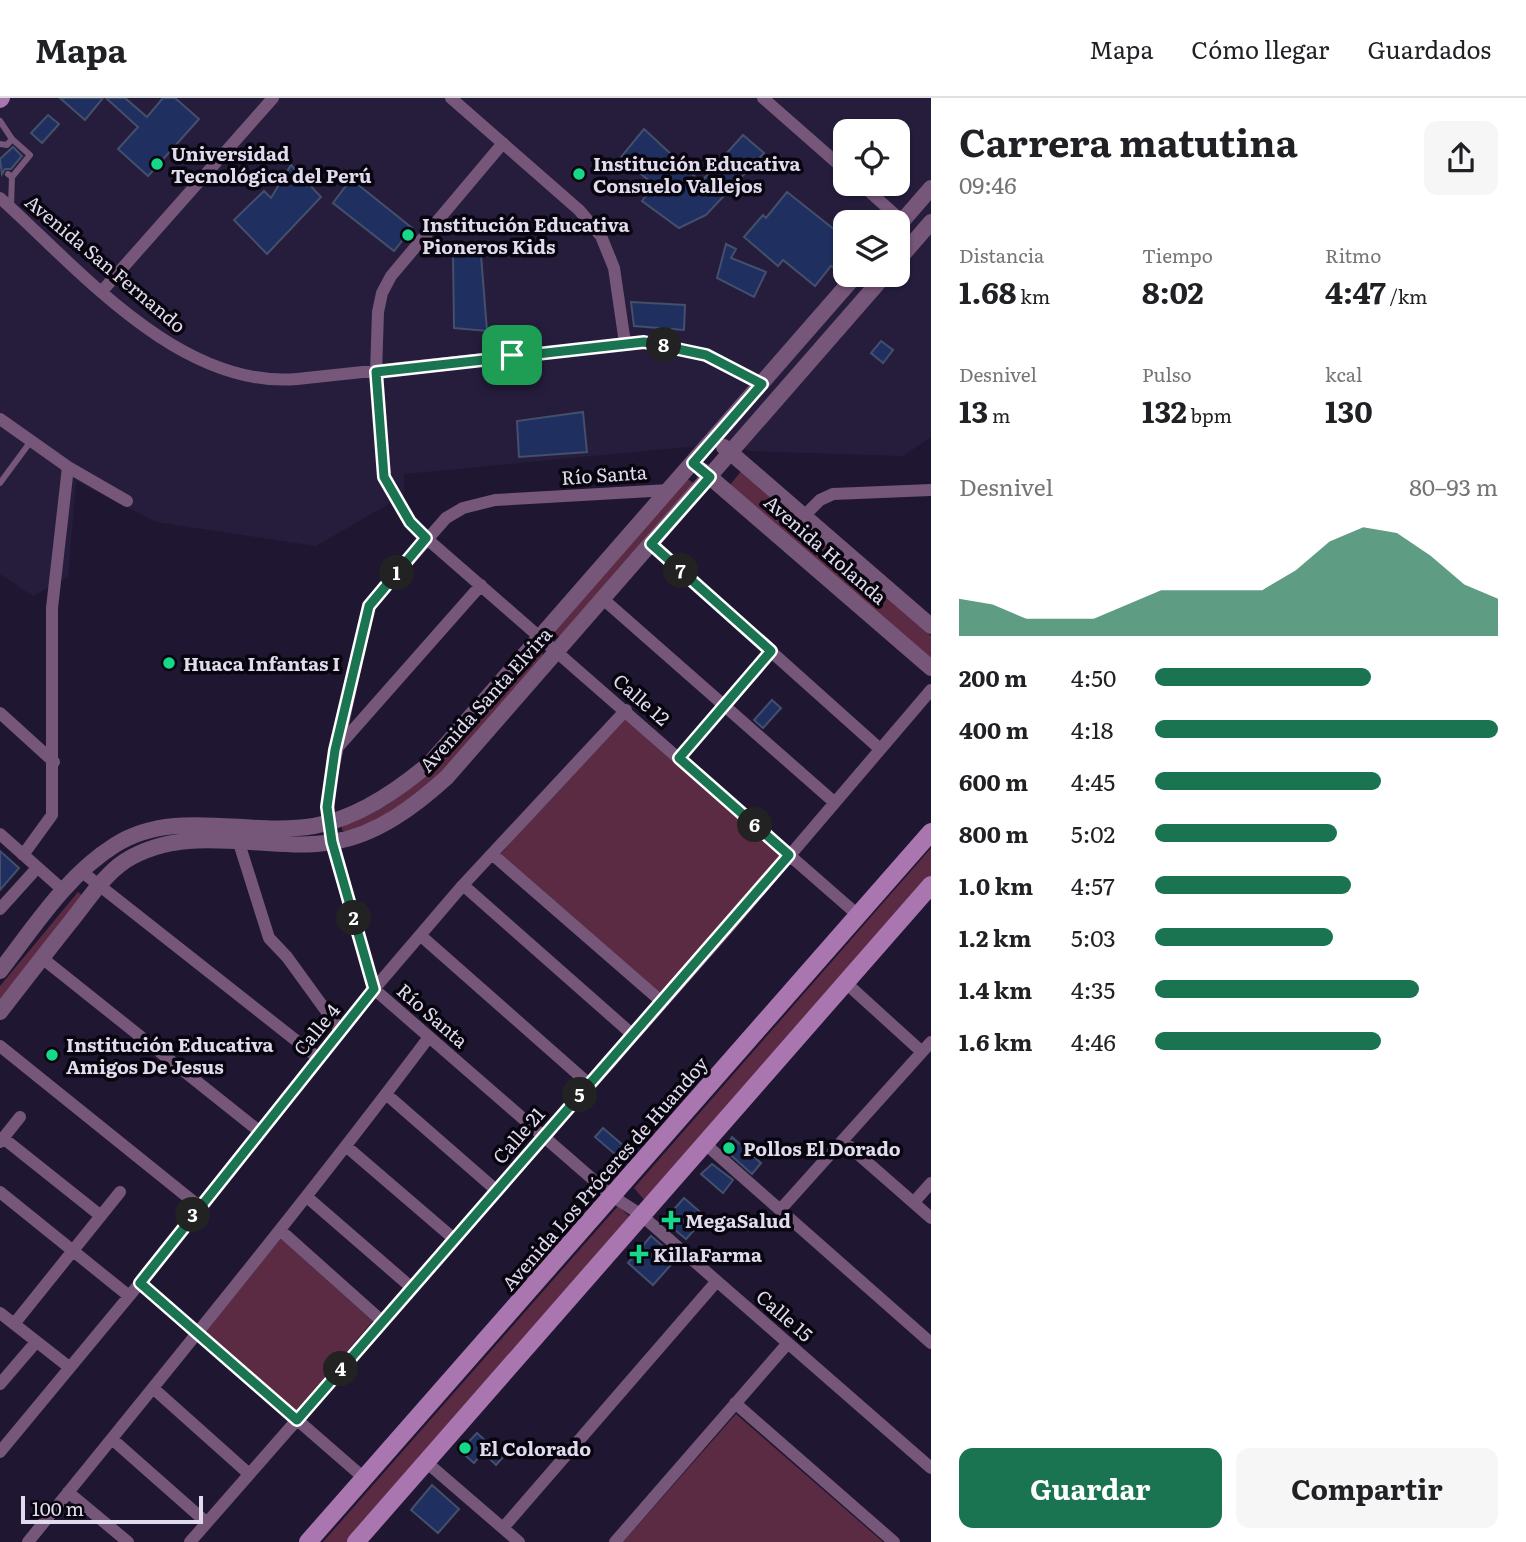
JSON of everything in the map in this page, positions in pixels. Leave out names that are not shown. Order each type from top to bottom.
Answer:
[{"type":"main road","name":"Avenida Los Próceres de Huandoy","points":[[308,1542],[931,832]]},
{"type":"main road","points":[[355,1542],[931,885]]},
{"type":"street","points":[[103,290],[273,98]]},
{"type":"street","points":[[452,98],[579,210],[601,236],[614,268],[625,343]]},
{"type":"street","points":[[764,98],[833,159]]},
{"type":"street","name":"Calle 12","points":[[503,144],[391,276],[382,293],[378,312],[376,372],[384,477],[410,522],[426,538],[859,916]]},
{"type":"street","points":[[910,213],[930,192]]},
{"type":"street","points":[[873,196],[887,210]]},
{"type":"street","name":"Avenida San Fernando","points":[[0,198],[103,290],[179,350],[222,370],[272,381],[644,342],[706,355],[762,384]]},
{"type":"street","points":[[910,246],[931,222]]},
{"type":"street","name":"Avenida Santa Elvira","points":[[0,971],[63,890],[81,871],[116,844],[163,826],[184,824],[270,828],[328,823],[388,795],[430,763],[846,287]]},
{"type":"street","name":"Avenida Santa Elvira","points":[[0,1012],[99,885],[124,862],[154,847],[191,841],[332,842],[368,831],[401,814],[424,798],[447,776],[732,454],[875,287]]},
{"type":"street","points":[[0,419],[68,467],[127,501]]},
{"type":"street","name":"Avenida Holanda","points":[[714,439],[931,626]]},
{"type":"street","name":"Avenida Holanda","points":[[693,463],[931,668]]},
{"type":"street","points":[[23,855],[52,815],[52,608],[68,467]]},
{"type":"street","name":"Río Santa","points":[[612,1196],[374,989],[332,842],[327,807],[335,750],[369,606],[446,518],[463,508],[495,499],[669,490]]},
{"type":"street","points":[[804,515],[820,500],[833,494],[926,490],[931,500]]},
{"type":"street","points":[[651,544],[880,749]]},
{"type":"street","points":[[335,750],[481,585]]},
{"type":"street","points":[[603,598],[834,802]]},
{"type":"street","points":[[679,758],[771,651]]},
{"type":"street","name":"Calle 21","points":[[190,1542],[931,690]]},
{"type":"street","name":"Calle 4","points":[[0,1452],[140,1283],[317,1057],[374,989],[463,885],[626,710]]},
{"type":"street","points":[[0,713],[54,762]]},
{"type":"street","points":[[0,834],[63,890]]},
{"type":"street","points":[[239,843],[269,938],[287,957],[340,1030]]},
{"type":"street","points":[[492,854],[662,1002]]},
{"type":"street","points":[[0,909],[37,867]]},
{"type":"street","points":[[81,871],[317,1057]]},
{"type":"street","points":[[463,885],[633,1035]]},
{"type":"street","points":[[420,936],[589,1084]]},
{"type":"street","points":[[42,958],[259,1131]]},
{"type":"street","points":[[846,983],[922,1052]]},
{"type":"street","points":[[28,1542],[154,1390],[346,1147],[429,1037]]},
{"type":"street","points":[[780,1210],[931,1042]]},
{"type":"street","points":[[0,1046],[200,1207]]},
{"type":"street","points":[[386,1094],[496,1190]]},
{"type":"street","points":[[20,1117],[2,1140],[101,1216]]},
{"type":"street","points":[[843,1141],[931,1217]]},
{"type":"street","points":[[703,1142],[931,1343]]},
{"type":"street","points":[[346,1147],[453,1238]]},
{"type":"street","points":[[914,1202],[931,1183]]},
{"type":"street","points":[[0,1192],[129,1296]]},
{"type":"street","points":[[14,1324],[121,1192]]},
{"type":"street","name":"Calle 15","points":[[612,1196],[640,1214],[927,1464]]},
{"type":"street","points":[[307,1197],[412,1288]]},
{"type":"street","points":[[280,1230],[383,1322]]},
{"type":"street","points":[[503,1528],[716,1281]]},
{"type":"street","points":[[140,1283],[200,1332],[364,1478]]},
{"type":"street","points":[[0,1313],[69,1367]]},
{"type":"street","points":[[0,1384],[36,1342]]},
{"type":"street","points":[[615,1542],[788,1343]]},
{"type":"street","points":[[154,1390],[248,1473]]},
{"type":"street","points":[[735,1404],[894,1542]]},
{"type":"street","points":[[111,1439],[206,1522]]},
{"type":"street","points":[[927,1464],[931,1450]]},
{"type":"street","points":[[425,1461],[519,1542]]},
{"type":"street","points":[[68,1492],[128,1542]]},
{"type":"lane","points":[[0,121],[6,143],[0,153]]},
{"type":"lane","points":[[6,143],[30,155],[10,175],[11,208]]},
{"type":"lane","points":[[0,484],[31,441]]},
{"type":"shaded area","points":[[0,98],[931,98],[931,437],[903,456],[750,451],[729,443],[404,474],[404,495],[316,546],[156,522],[76,481],[68,577],[33,596],[0,574]]},
{"type":"shaded area","points":[[742,470],[931,636],[931,662],[730,485]]},
{"type":"shaded area","points":[[687,479],[694,483],[561,638],[554,633]]},
{"type":"shaded area","points":[[538,649],[546,657],[423,793],[364,827],[346,832],[342,830],[342,826],[371,814],[399,797],[425,775],[473,726]]},
{"type":"shaded area","points":[[622,717],[784,856],[660,997],[498,857]]},
{"type":"shaded area","points":[[931,848],[931,877],[647,1203],[634,1188]]},
{"type":"shaded area","points":[[78,892],[83,896],[0,1002],[0,986]]},
{"type":"shaded area","points":[[618,1206],[630,1217],[350,1542],[323,1542]]},
{"type":"shaded area","points":[[279,1237],[373,1321],[294,1413],[205,1332]]},
{"type":"shaded area","points":[[736,1414],[883,1542],[623,1542]]},
{"type":"building","points":[[60,98],[103,98],[85,120]]},
{"type":"building","points":[[106,98],[125,98],[147,117],[163,98],[175,98],[199,119],[148,176],[118,149],[138,127]]},
{"type":"building","points":[[48,115],[59,124],[42,143],[31,133]]},
{"type":"building","points":[[644,129],[701,182],[743,135],[764,153],[706,215],[679,228],[642,201],[654,185],[621,157]]},
{"type":"building","points":[[13,147],[22,156],[11,169],[5,169],[2,174],[0,159]]},
{"type":"building","points":[[291,165],[321,197],[267,254],[234,220],[264,191],[271,198]]},
{"type":"building","points":[[351,179],[412,228],[394,251],[333,203]]},
{"type":"building","points":[[787,192],[833,228],[833,268],[831,266],[815,286],[783,260],[778,266],[744,237],[763,215],[766,218]]},
{"type":"building","points":[[726,244],[736,249],[731,258],[766,272],[754,297],[717,278]]},
{"type":"building","points":[[453,254],[481,255],[487,331],[454,328]]},
{"type":"building","points":[[631,302],[685,305],[684,330],[634,326]]},
{"type":"building","points":[[881,341],[893,350],[883,363],[871,353]]},
{"type":"building","points":[[583,412],[587,452],[519,457],[517,421]]},
{"type":"building","points":[[772,700],[781,708],[763,728],[754,720]]},
{"type":"building","points":[[0,851],[19,868],[0,890]]},
{"type":"building","points":[[603,1128],[631,1152],[623,1161],[595,1137]]},
{"type":"building","points":[[732,1137],[761,1163],[752,1174],[725,1150]]},
{"type":"building","points":[[712,1164],[733,1180],[723,1193],[701,1174]]},
{"type":"building","points":[[684,1198],[706,1217],[686,1239],[668,1224],[668,1216]]},
{"type":"building","points":[[651,1236],[677,1258],[653,1285],[628,1263]]},
{"type":"building","points":[[477,1433],[503,1457],[496,1465],[483,1452],[474,1463],[460,1451]]},
{"type":"building","points":[[432,1485],[459,1509],[438,1533],[411,1510]]},
{"type":"place","name":"Universidad Tecnológica del Perú","points":[[157,164]]},
{"type":"place","name":"Institución Educativa Consuelo Vallejos","points":[[579,174]]},
{"type":"place","name":"Institución Educativa Pioneros Kids","points":[[408,235]]},
{"type":"place","name":"Huaca Infantas I","points":[[169,663]]},
{"type":"place","name":"Institución Educativa Amigos De Jesus","points":[[52,1055]]},
{"type":"place","name":"Pollos El Dorado","points":[[729,1148]]},
{"type":"place","name":"MegaSalud","points":[[671,1220]]},
{"type":"place","name":"KillaFarma","points":[[639,1254]]},
{"type":"place","name":"El Colorado","points":[[465,1448]]},
{"type":"route","points":[[644,342],[706,355],[762,384],[693,463],[710,477],[651,544],[771,651],[679,758],[789,855],[297,1420],[200,1332],[140,1283],[317,1057],[374,989],[332,842],[327,807],[335,750],[369,606],[426,538],[410,522],[384,477],[376,372],[512,355],[644,342]]}]
